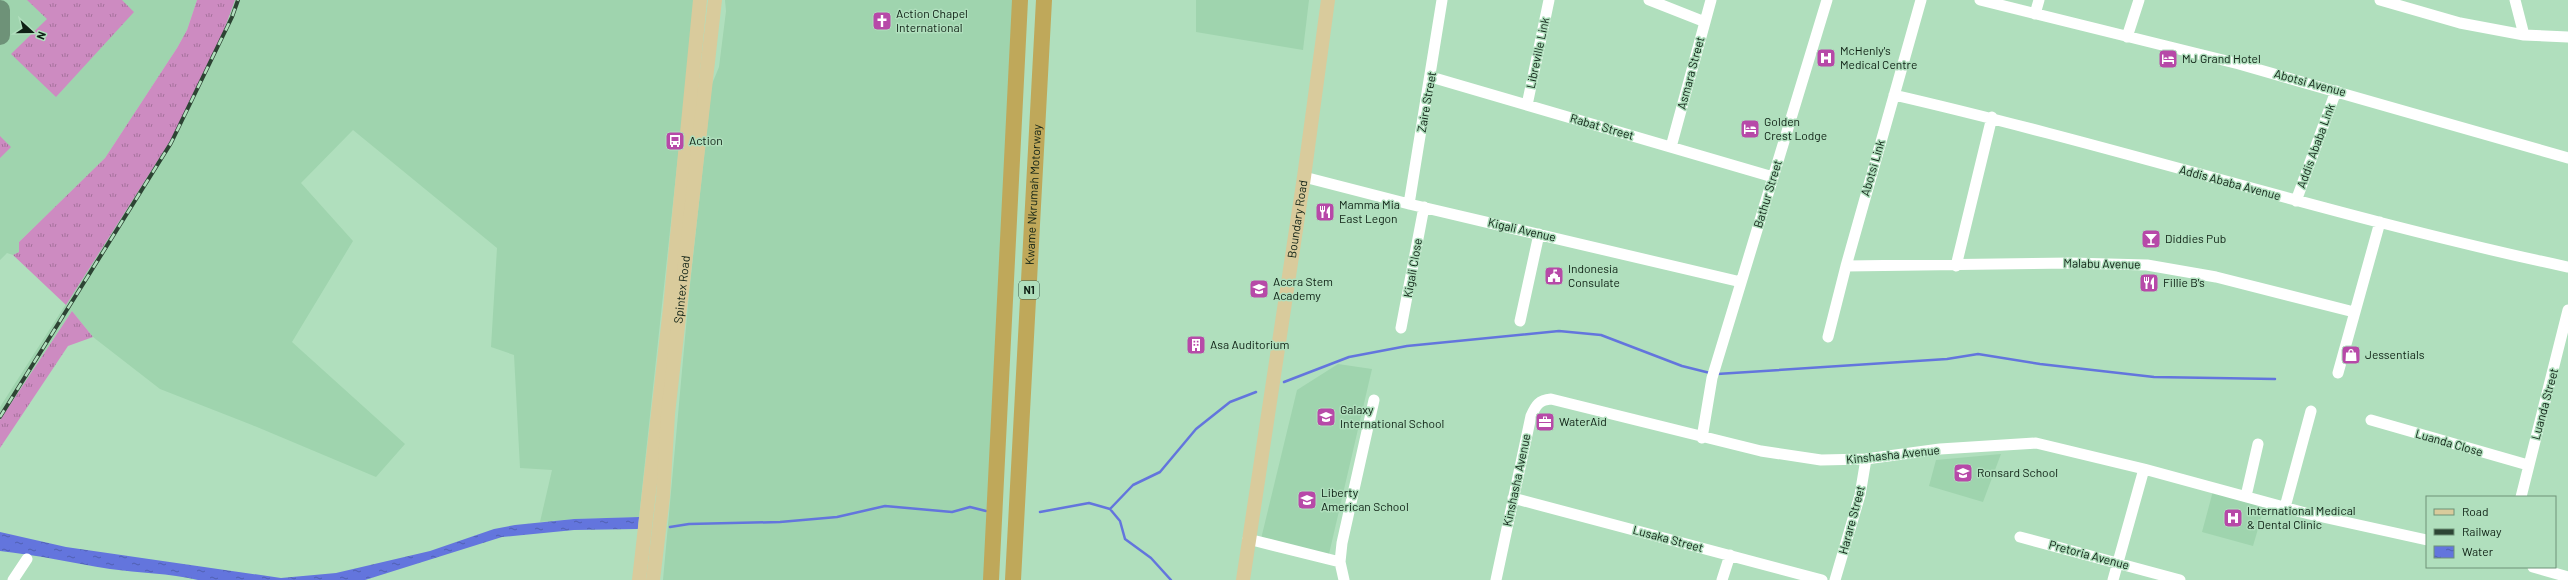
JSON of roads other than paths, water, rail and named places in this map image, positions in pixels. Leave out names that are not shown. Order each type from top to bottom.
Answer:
[{"type":"highway","name":"Kwame Nkrumah Motorway","points":[[991,580],[1020,0]]},
{"type":"highway","name":"Kwame Nkrumah Motorway","points":[[1013,580],[1044,0]]},
{"type":"main road","name":"Spintex Road","points":[[639,580],[670,308],[700,0]]},
{"type":"main road","name":"Spintex Road","points":[[653,580],[663,497],[668,414],[715,0]]},
{"type":"main road","name":"Boundary Road","points":[[1243,580],[1304,177],[1328,0]]},
{"type":"street","name":"Zaire Street","points":[[1409,204],[1431,77],[1442,0]]},
{"type":"street","name":"Libreville Link","points":[[1527,106],[1549,0]]},
{"type":"street","points":[[1649,0],[1705,22]]},
{"type":"street","name":"Asmara Street","points":[[1671,146],[1711,0]]},
{"type":"street","name":"Bathur Street","points":[[1702,438],[1712,378],[1827,0]]},
{"type":"street","name":"Abotsi Link","points":[[1828,337],[1846,266],[1921,0]]},
{"type":"street","name":"Abotsi Avenue","points":[[1980,0],[2336,91],[2568,158]]},
{"type":"street","points":[[2034,14],[2039,0]]},
{"type":"street","points":[[2127,37],[2139,0]]},
{"type":"street","points":[[2380,0],[2460,23],[2524,35],[2568,37]]},
{"type":"street","points":[[2515,0],[2524,35]]},
{"type":"street","name":"Rabat Street","points":[[1431,77],[1773,177]]},
{"type":"street","name":"Addis Ababa Link","points":[[2296,201],[2336,91]]},
{"type":"street","name":"Addis Ababa Avenue","points":[[1894,95],[1992,118],[2296,201],[2568,268]]},
{"type":"street","points":[[1956,266],[1992,118]]},
{"type":"street","name":"Kigali Avenue","points":[[1304,177],[1409,204],[1741,282]]},
{"type":"street","name":"Kigali Close","points":[[1401,328],[1424,207]]},
{"type":"street","points":[[2338,373],[2380,222]]},
{"type":"street","points":[[1520,321],[1539,234]]},
{"type":"street","name":"Malabu Avenue","points":[[1846,266],[1956,266],[2071,263],[2163,267],[2354,312]]},
{"type":"street","name":"Luanda Street","points":[[2521,496],[2568,310]]},
{"type":"street","name":"Kinshasha Avenue","points":[[1496,580],[1531,416],[1542,400],[1551,399],[1702,438],[1761,451],[1811,459],[1866,459],[1940,449],[2036,443],[2144,469],[2285,507],[2426,540]]},
{"type":"street","points":[[1344,580],[1340,562],[1342,543],[1374,400]]},
{"type":"street","points":[[2285,507],[2311,411]]},
{"type":"street","name":"Luanda Close","points":[[2371,420],[2528,466]]},
{"type":"street","points":[[2246,496],[2258,444]]},
{"type":"street","name":"Harare Street","points":[[1835,580],[1860,495],[1866,459]]},
{"type":"street","points":[[2113,580],[2144,469]]},
{"type":"street","name":"Lusaka Street","points":[[1514,498],[1822,580]]},
{"type":"street","name":"Pretoria Avenue","points":[[2020,537],[2180,580]]},
{"type":"street","points":[[1248,539],[1340,562]]},
{"type":"street","points":[[1722,580],[1730,555]]},
{"type":"street","points":[[13,580],[26,559]]},
{"type":"street","points":[[2537,568],[2568,576]]},
{"type":"water","points":[[639,517],[638,529],[574,530],[502,537],[365,580],[198,580],[165,574],[110,569],[0,551],[0,532],[66,547],[281,578],[336,573],[430,551],[494,529],[515,525],[574,519]]},
{"type":"waterway","points":[[1284,382],[1349,357],[1407,346],[1559,331],[1601,335],[1682,366],[1710,373]]},
{"type":"waterway","points":[[1717,374],[1947,359],[1978,354],[2040,364],[2154,377],[2275,379]]},
{"type":"waterway","points":[[1040,512],[1089,503],[1110,509],[1133,485],[1160,472],[1196,429],[1230,402],[1256,392]]},
{"type":"waterway","points":[[670,527],[689,524],[780,522],[837,517],[885,506],[952,512],[970,507],[986,511]]},
{"type":"waterway","points":[[1110,509],[1120,521],[1125,539],[1151,558],[1171,580]]},
{"type":"railway","points":[[0,417],[171,143],[232,17],[238,0]]},
{"type":"place","name":"Action Chapel International","points":[[882,21]]},
{"type":"place","name":"McHenly's Medical Centre","points":[[1826,58]]},
{"type":"place","name":"MJ Grand Hotel","points":[[2168,59]]},
{"type":"place","name":"Golden Crest Lodge","points":[[1750,129]]},
{"type":"place","name":"Action","points":[[675,141]]},
{"type":"place","name":"Mamma Mia East Legon","points":[[1325,212]]},
{"type":"place","name":"Diddies Pub","points":[[2151,239]]},
{"type":"place","name":"Indonesia Consulate","points":[[1554,276]]},
{"type":"place","name":"Fillie B's","points":[[2149,283]]},
{"type":"place","name":"Accra Stem Academy","points":[[1259,289]]},
{"type":"place","name":"Asa Auditorium","points":[[1196,345]]},
{"type":"place","name":"Jessentials","points":[[2351,355]]},
{"type":"place","name":"Galaxy International School","points":[[1326,417]]},
{"type":"place","name":"WaterAid","points":[[1545,422]]},
{"type":"place","name":"Ronsard School","points":[[1963,473]]},
{"type":"place","name":"Liberty American School","points":[[1307,500]]},
{"type":"place","name":"International Medical & Dental Clinic","points":[[2233,518]]}]
